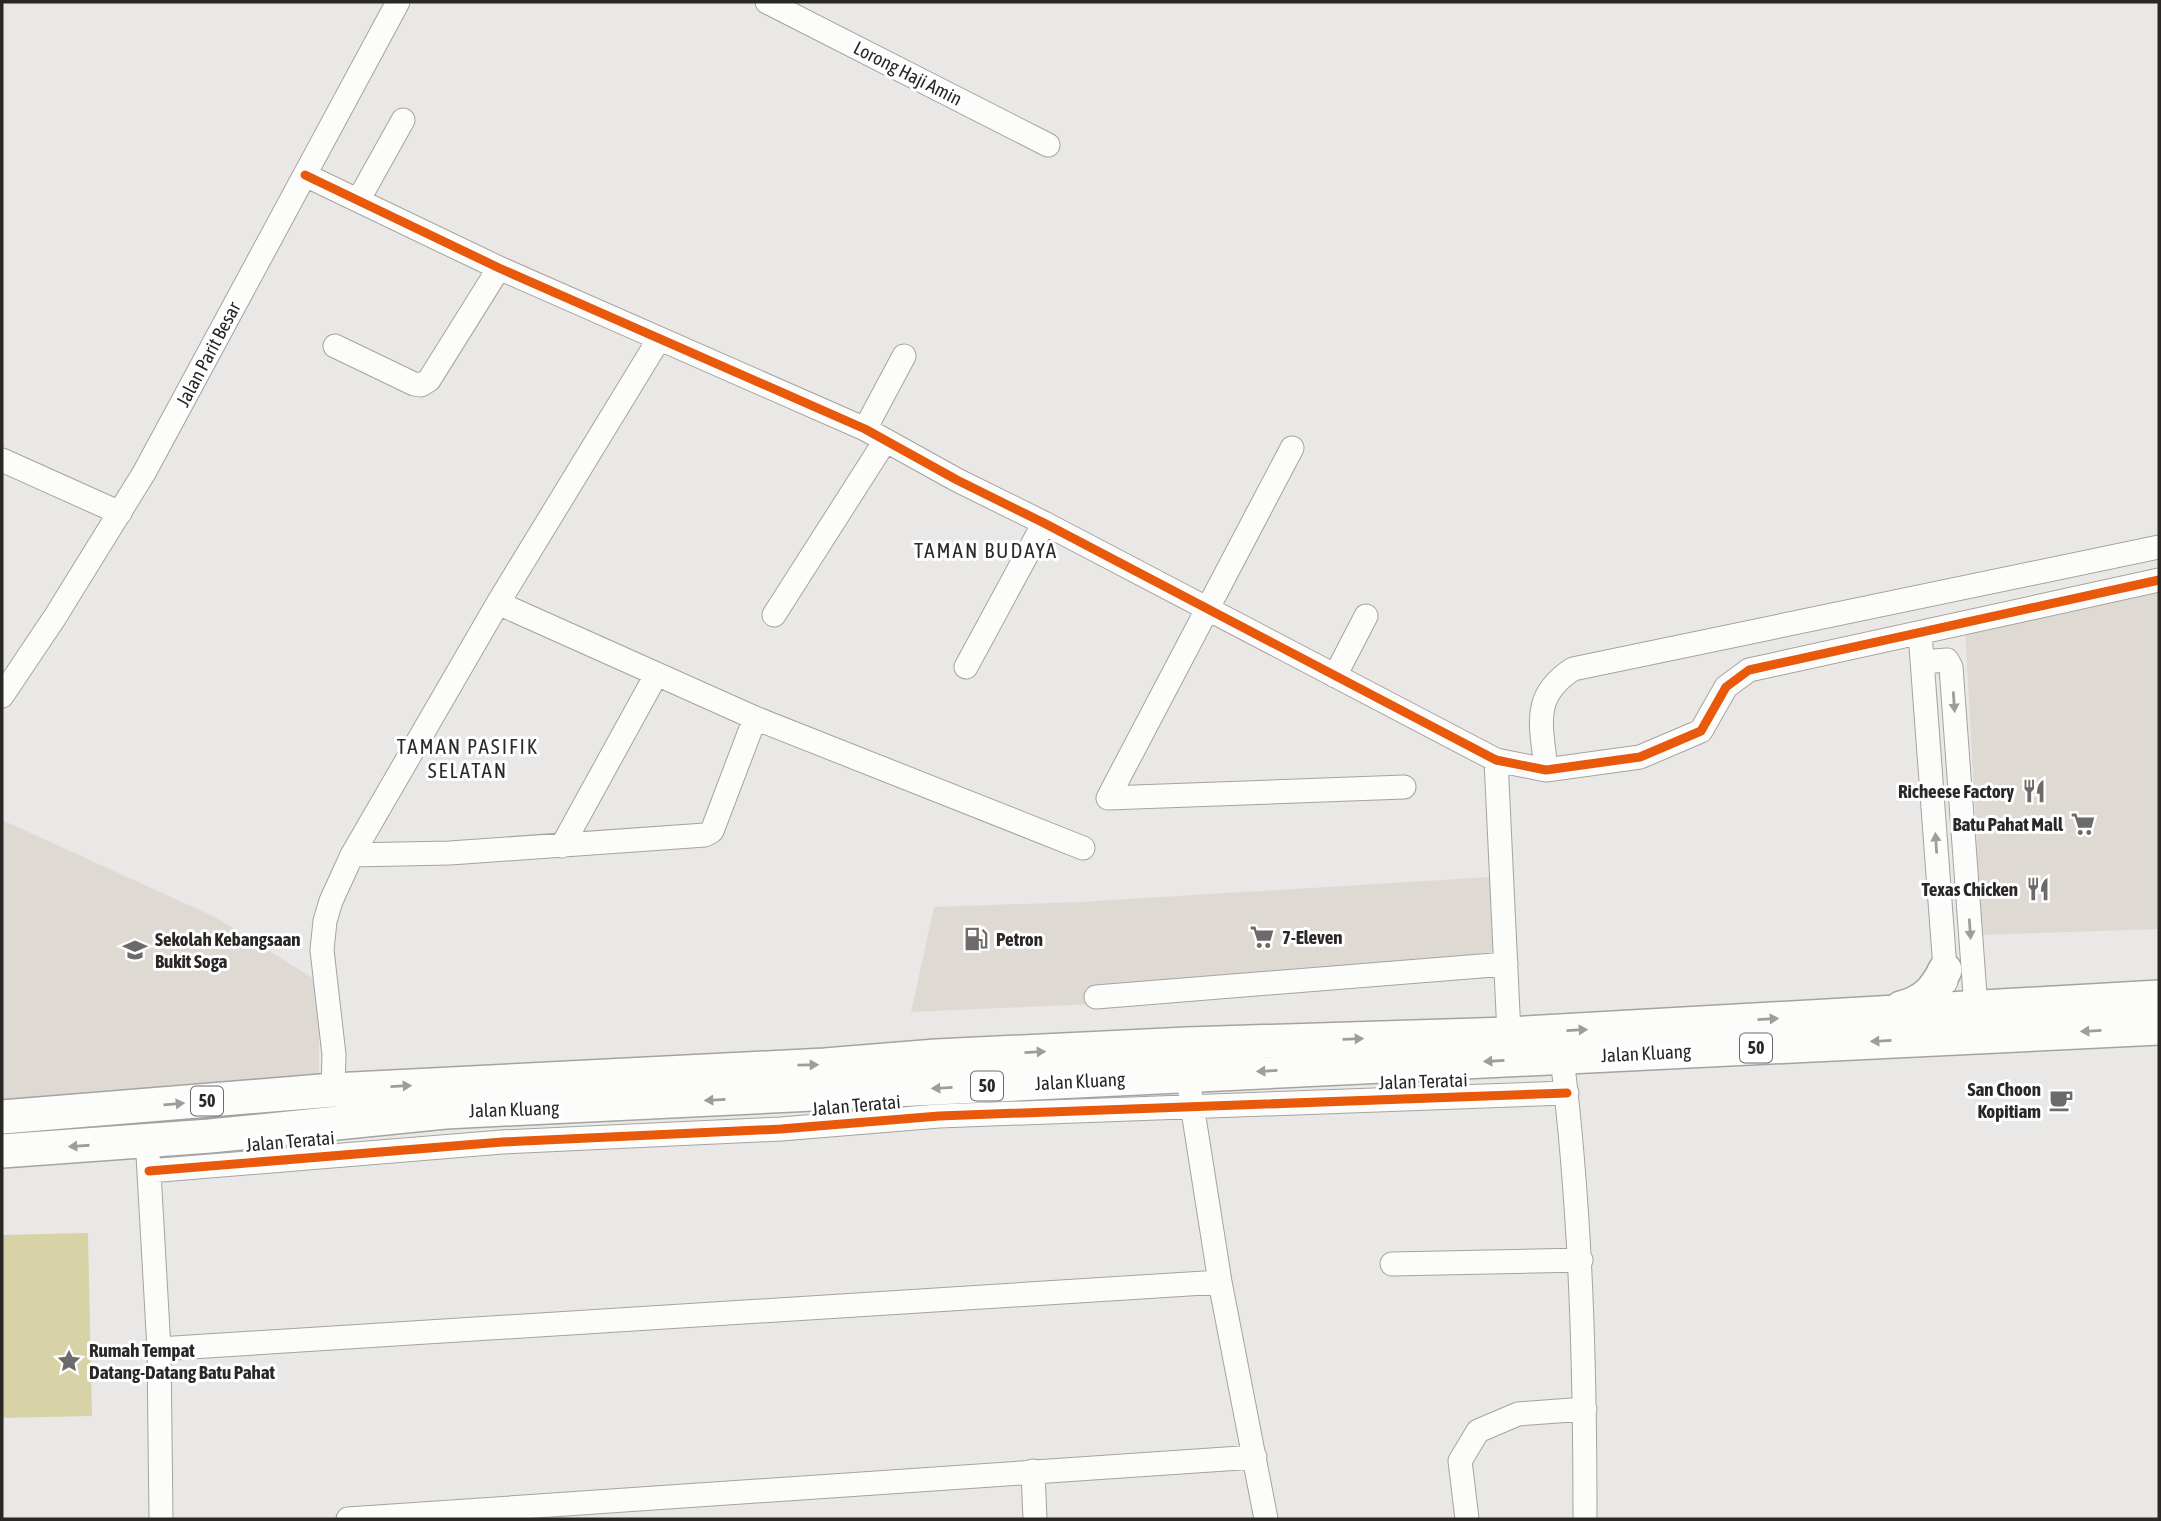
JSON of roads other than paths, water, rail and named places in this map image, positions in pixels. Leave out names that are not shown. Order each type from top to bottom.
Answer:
[{"type":"highway","points":[[1881,1013],[1914,1004],[1930,995],[1945,970]]},
{"type":"highway","name":"Jalan Kluang","points":[[2,1151],[148,1156],[445,1112],[630,1105],[779,1115],[1188,1075],[1562,1058],[1962,1023],[2159,997]]},
{"type":"highway","name":"Jalan Kluang","points":[[2,1117],[333,1090],[825,1065],[936,1056],[1508,1034],[1881,1013],[1962,1023],[2159,1028]]},
{"type":"highway","points":[[82,1111],[125,1120],[138,1129],[148,1156]]},
{"type":"street","name":"Jalan Parit Besar","points":[[2,696],[55,617],[110,509],[305,175],[398,2]]},
{"type":"street","name":"Lorong Haji Amin","points":[[767,2],[1048,145]]},
{"type":"street","points":[[359,199],[403,120]]},
{"type":"street","points":[[305,175],[499,268],[865,429],[1496,760],[1546,770],[1640,757],[1701,731],[1726,687],[1749,670],[2159,580]]},
{"type":"street","points":[[335,346],[421,385],[429,380],[499,268]]},
{"type":"street","points":[[333,1090],[334,1055],[323,950],[325,921],[331,901],[352,855],[498,603],[659,339]]},
{"type":"street","points":[[865,429],[904,356]]},
{"type":"street","points":[[774,615],[885,441]]},
{"type":"street","points":[[1292,448],[1108,798],[1404,787]]},
{"type":"street","points":[[2,460],[110,509]]},
{"type":"street","points":[[966,667],[1044,523]]},
{"type":"street","points":[[1546,770],[1540,712],[1558,679],[1573,669],[2159,547]]},
{"type":"street","points":[[498,603],[755,718],[1083,848]]},
{"type":"street","points":[[1335,676],[1366,616]]},
{"type":"street","points":[[1920,633],[1945,970],[1962,1023]]},
{"type":"street","points":[[1923,662],[1947,660],[1951,667],[1962,1023]]},
{"type":"street","points":[[562,845],[656,675]]},
{"type":"street","points":[[352,855],[450,853],[697,837],[712,831],[755,718]]},
{"type":"street","points":[[1496,760],[1508,1034]]},
{"type":"street","points":[[1096,997],[1506,964]]},
{"type":"street","points":[[1562,1058],[1581,1260],[1585,1409],[1584,1519]]},
{"type":"street","points":[[1188,1075],[1220,1282],[1266,1519]]},
{"type":"street","name":"Jalan Teratai","points":[[779,1115],[939,1116],[1567,1093]]},
{"type":"street","points":[[148,1156],[159,1349],[161,1519]]},
{"type":"street","points":[[1392,1264],[1581,1260]]},
{"type":"street","points":[[159,1349],[1220,1282]]},
{"type":"street","points":[[1466,1519],[1461,1461],[1478,1431],[1518,1414],[1585,1409]]},
{"type":"street","points":[[348,1519],[1255,1457]]},
{"type":"street","points":[[1033,1471],[1035,1519]]},
{"type":"place","name":"Richeese Factory","points":[[2034,791]]},
{"type":"place","name":"Batu Pahat Mall","points":[[2083,824]]},
{"type":"place","name":"Texas Chicken","points":[[2038,889]]},
{"type":"place","name":"7-Eleven","points":[[1262,937]]},
{"type":"place","name":"Petron","points":[[976,939]]},
{"type":"place","name":"Sekolah Kebangsaan Bukit Soga","points":[[135,950]]},
{"type":"place","name":"San Choon Kopitiam","points":[[2061,1100]]},
{"type":"place","name":"Rumah Tempat Datang-Datang Batu Pahat","points":[[69,1361]]},
{"type":"district","name":"TAMAN BUDAYA","points":[[986,551]]},
{"type":"district","name":"TAMAN PASIFIK SELATAN","points":[[468,759]]}]
